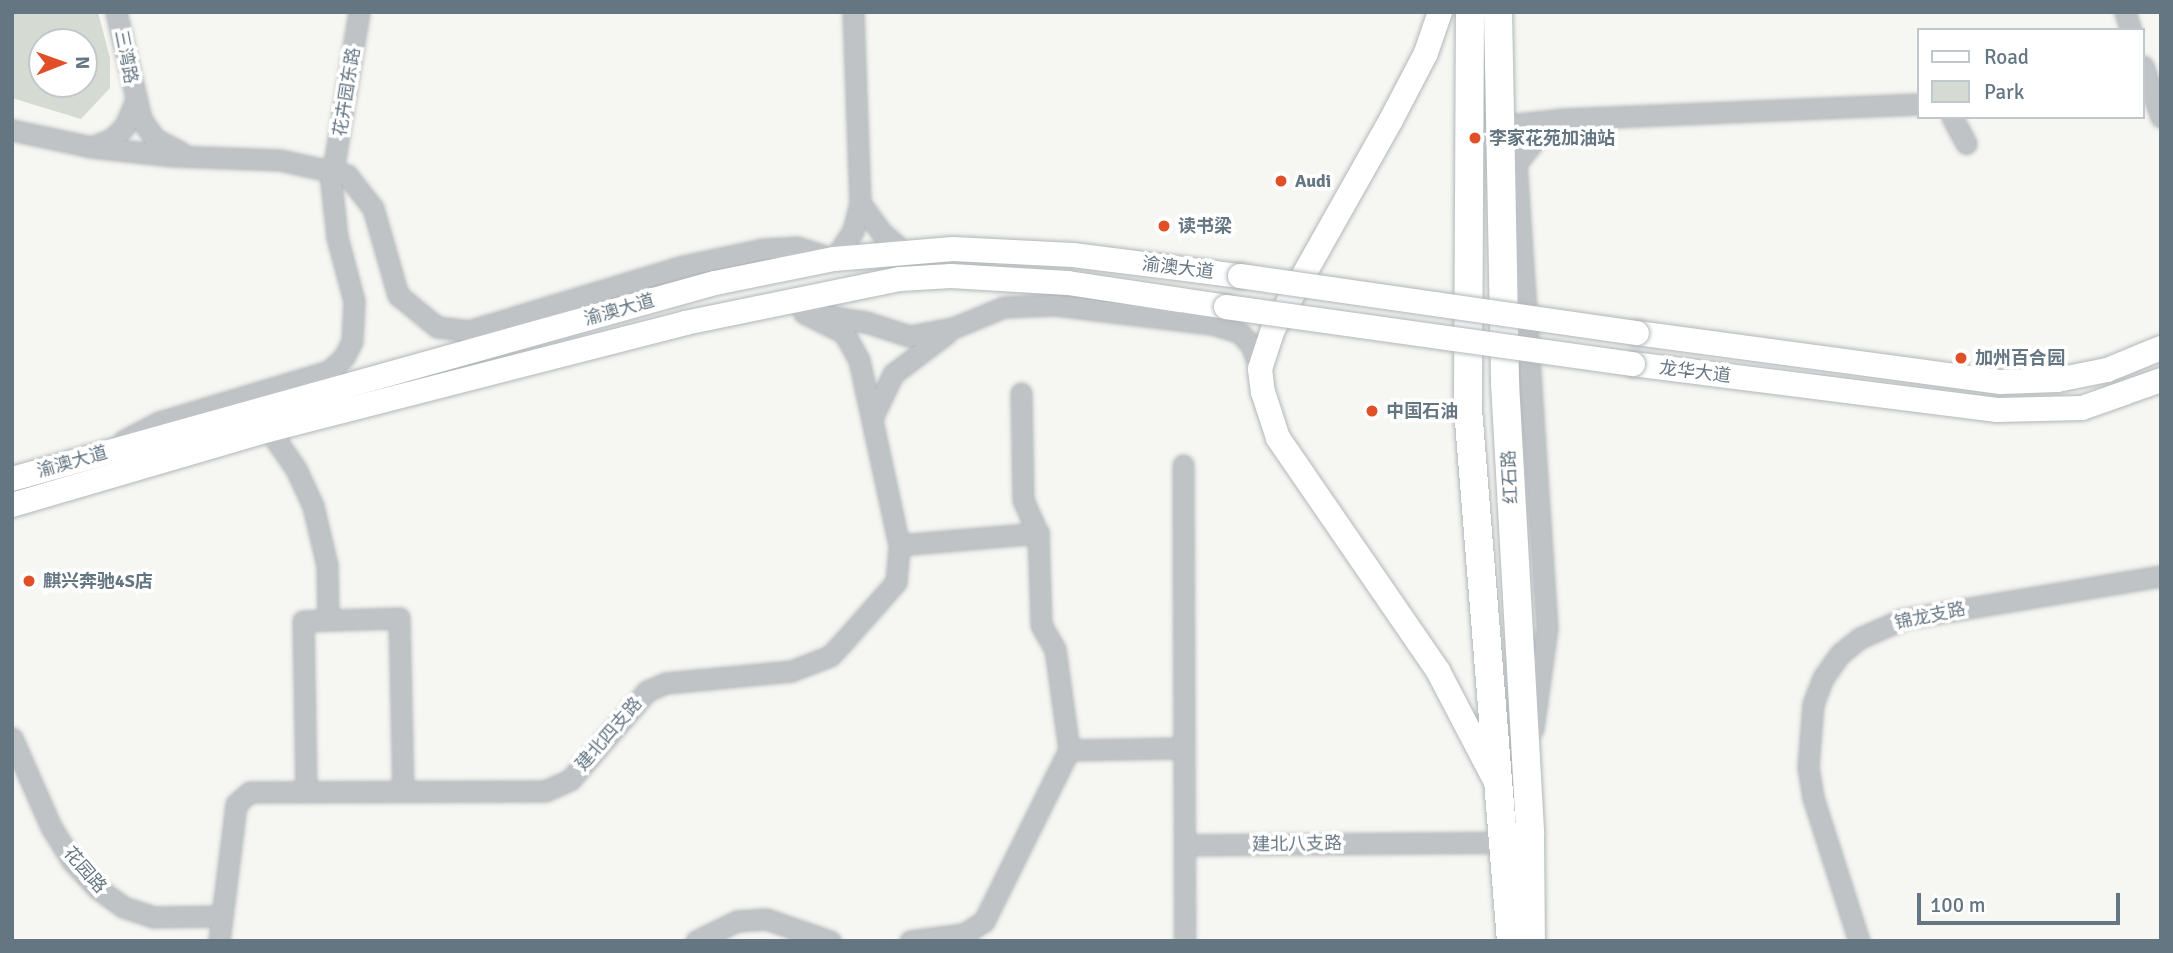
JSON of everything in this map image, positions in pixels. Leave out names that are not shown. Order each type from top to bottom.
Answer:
[{"type":"highway","name":"红石路","points":[[1470,12],[1468,409],[1511,941]]},
{"type":"highway","name":"红石路","points":[[1498,12],[1505,383],[1527,779],[1531,941]]},
{"type":"main road","name":"红石路","points":[[1440,12],[1391,120],[1273,330],[1260,369],[1263,392],[1278,438],[1438,671],[1462,710],[1500,792]]},
{"type":"main road","name":"渝澳大道","points":[[12,479],[715,283],[834,259],[902,250],[1073,255],[1240,276]]},
{"type":"main road","name":"渝澳大道","points":[[12,505],[269,430],[722,316],[900,279],[951,276],[1068,283],[1226,307]]},
{"type":"main road","name":"龙华大道","points":[[1240,276],[2001,382],[2057,380],[2107,370],[2161,348]]},
{"type":"main road","name":"龙华大道","points":[[1226,307],[1633,364],[1997,410],[2082,408],[2161,380]]},
{"type":"street","name":"三湾路","points":[[116,12],[135,102],[155,139],[189,155]]},
{"type":"street","name":"花卉园东路","points":[[92,456],[159,422],[329,371],[344,357],[352,341],[354,301],[333,215],[334,171],[359,12]]},
{"type":"street","points":[[12,130],[91,147],[279,160],[334,171],[358,183],[373,208],[398,295],[421,317],[451,331],[468,331],[683,266],[763,249],[797,247],[834,259],[853,231],[860,203],[853,12]]},
{"type":"street","points":[[2145,71],[2161,117]]},
{"type":"street","points":[[91,147],[112,139],[125,126],[135,102]]},
{"type":"street","points":[[1527,779],[1546,628],[1517,164],[1499,126],[1563,119],[1918,104]]},
{"type":"street","points":[[1517,164],[1538,136],[1563,119]]},
{"type":"street","points":[[1953,119],[1966,143]]},
{"type":"street","points":[[860,203],[881,232],[902,250]]},
{"type":"street","points":[[722,316],[804,313],[866,322],[909,336],[953,328],[1004,307],[1055,305],[1212,324],[1239,332],[1251,345],[1260,369]]},
{"type":"street","name":"建北四支路","points":[[219,941],[219,916],[236,804],[250,792],[545,791],[570,780],[647,691],[666,683],[810,666],[830,656],[896,582],[899,545],[859,360],[844,333],[804,313]]},
{"type":"street","points":[[873,416],[893,374],[953,328]]},
{"type":"street","points":[[910,941],[964,934],[984,922],[1069,750],[1055,649],[1041,625],[1038,533],[1023,500],[1021,393]]},
{"type":"street","points":[[269,430],[296,469],[313,506],[327,565],[328,620]]},
{"type":"street","points":[[1183,466],[1185,941]]},
{"type":"street","points":[[899,545],[1038,533]]},
{"type":"street","name":"锦龙支路","points":[[1859,941],[1813,798],[1808,767],[1813,704],[1823,678],[1840,654],[1860,638],[1903,619],[2161,576]]},
{"type":"street","points":[[306,791],[303,621],[399,618],[403,790]]},
{"type":"street","name":"花园路","points":[[12,738],[51,827],[97,888],[123,907],[153,917],[219,916]]},
{"type":"street","points":[[1069,750],[1184,748]]},
{"type":"street","name":"建北八支路","points":[[1185,845],[1504,842]]},
{"type":"street","points":[[696,941],[737,921],[766,919],[831,941]]},
{"type":"green space","points":[[12,12],[98,12],[110,58],[110,88],[81,119],[12,98]]},
{"type":"place","name":"李家花苑加油站","points":[[1475,138]]},
{"type":"place","name":"Audi","points":[[1281,181]]},
{"type":"place","name":"读书梁","points":[[1164,226]]},
{"type":"place","name":"加州百合园","points":[[1961,358]]},
{"type":"place","name":"中国石油","points":[[1372,411]]},
{"type":"place","name":"麒兴奔驰4S店","points":[[29,581]]}]
